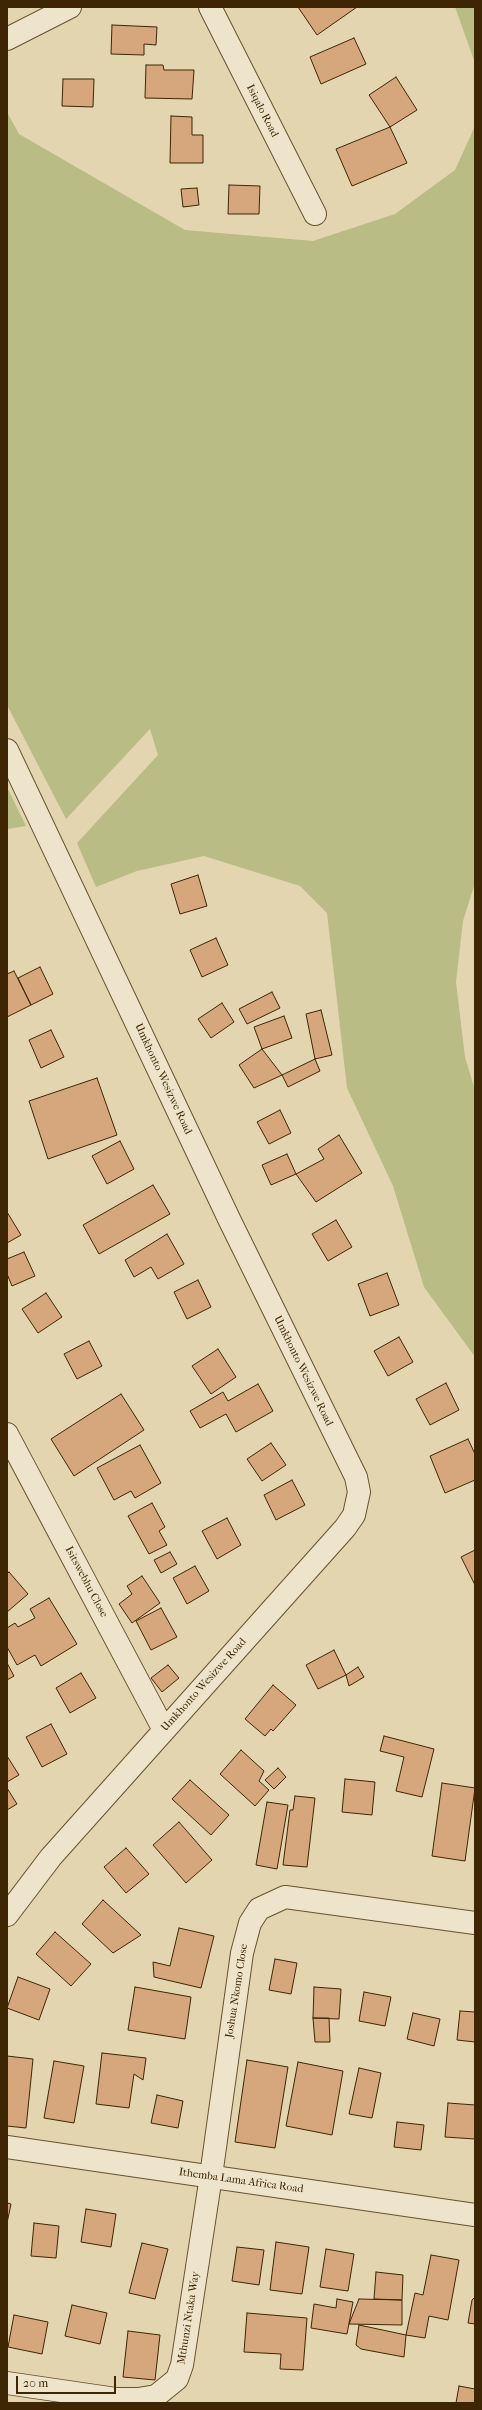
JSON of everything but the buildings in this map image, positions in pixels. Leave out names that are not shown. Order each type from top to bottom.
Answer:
[{"type":"street","points":[[7,39],[70,7]]},
{"type":"street","name":"Isiqalo Road","points":[[210,7],[315,214]]},
{"type":"street","name":"Umkhonto Wesizwe Road","points":[[7,750],[234,1228],[356,1477],[359,1492],[354,1515],[345,1528],[51,1857],[7,1915]]},
{"type":"street","name":"Isitswebhu Close","points":[[7,1434],[164,1730]]},
{"type":"street","name":"Joshua Nkomo Close","points":[[211,2176],[242,1953],[250,1923],[259,1909],[285,1896],[475,1923]]},
{"type":"street","name":"Ithemba Lama Africa Road","points":[[7,2146],[475,2216]]},
{"type":"street","name":"Mthunzi Ntaka Way","points":[[7,2383],[116,2399],[138,2399],[156,2396],[177,2379],[182,2365],[211,2176]]},
{"type":"green space","points":[[455,7],[475,7],[475,63]]},
{"type":"green space","points":[[7,112],[19,134],[185,230],[313,241],[395,214],[455,170],[475,126],[475,883],[463,921],[456,982],[465,1057],[475,1090],[475,1357],[424,1287],[393,1186],[347,1088],[327,913],[300,886],[204,856],[137,871],[96,887],[77,843],[158,755],[150,729],[66,819],[7,705]]},
{"type":"green space","points":[[7,787],[26,826],[7,829]]}]
